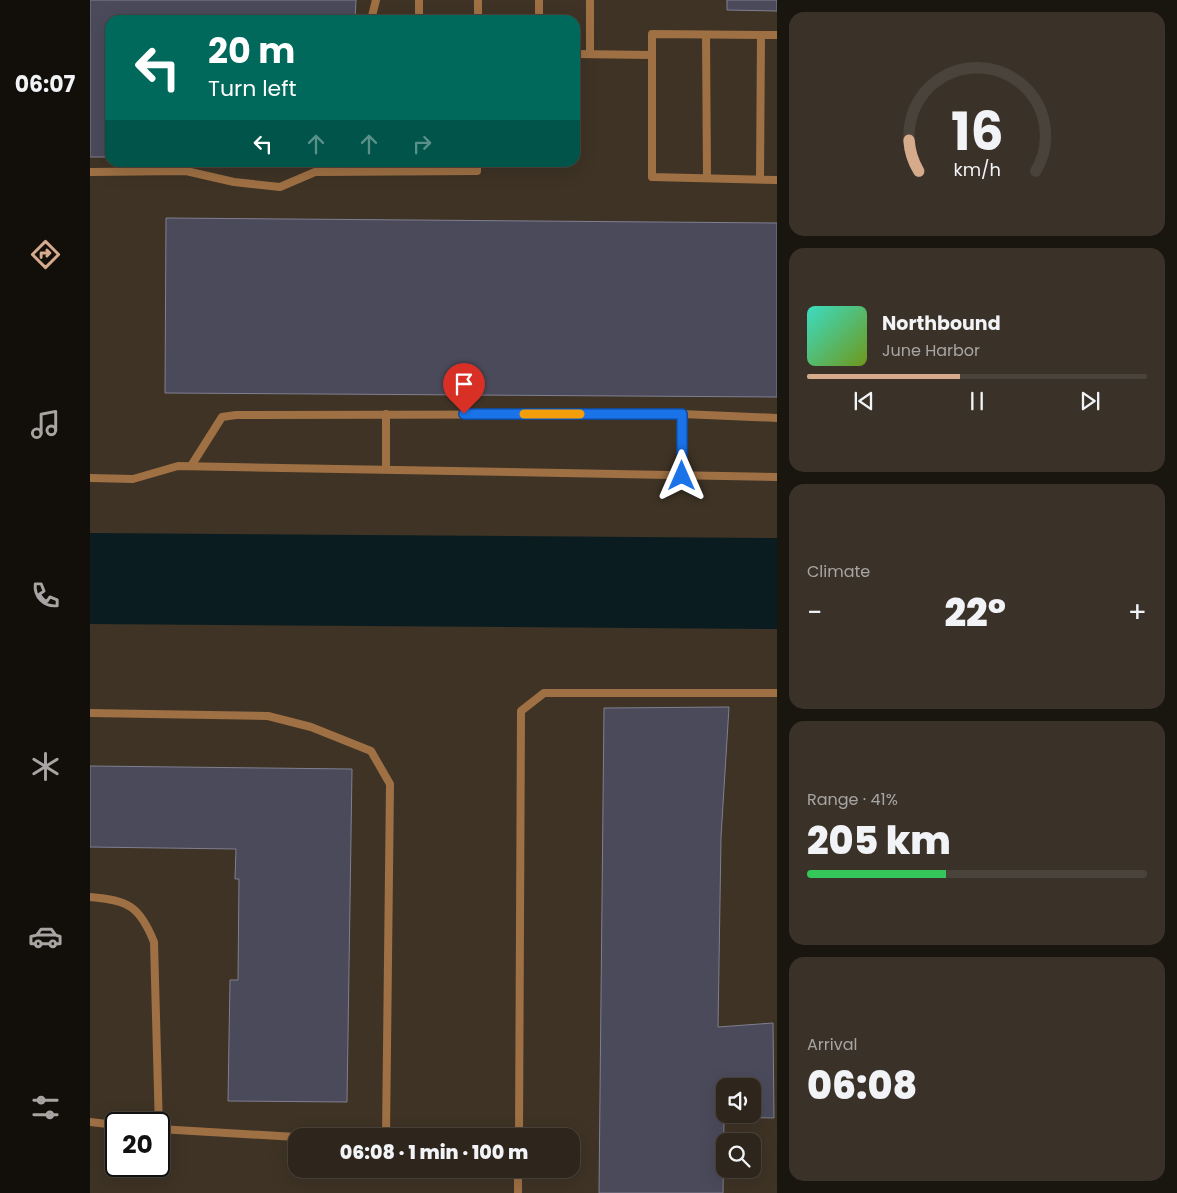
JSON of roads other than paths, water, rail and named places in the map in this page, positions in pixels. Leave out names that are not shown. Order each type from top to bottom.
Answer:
[{"type":"lane","points":[[372,15],[376,0]]},
{"type":"lane","points":[[419,0],[419,15]]},
{"type":"lane","points":[[478,0],[478,15]]},
{"type":"lane","points":[[539,0],[539,15]]},
{"type":"lane","points":[[590,0],[590,54]]},
{"type":"lane","points":[[777,35],[652,34],[652,177],[777,180]]},
{"type":"lane","points":[[706,35],[707,178]]},
{"type":"lane","points":[[760,179],[761,35]]},
{"type":"lane","points":[[580,54],[652,54]]},
{"type":"lane","points":[[366,167],[366,172]]},
{"type":"lane","points":[[90,172],[186,171],[234,182],[280,187],[315,172],[476,171],[476,167]]},
{"type":"lane","points":[[191,466],[222,417],[236,414],[682,414],[777,418]]},
{"type":"lane","points":[[386,414],[386,470]]},
{"type":"lane","points":[[682,414],[682,476]]},
{"type":"lane","points":[[90,478],[133,479],[178,466],[777,477]]},
{"type":"lane","points":[[519,1128],[521,711],[544,693],[777,693]]},
{"type":"lane","points":[[90,713],[268,716],[311,727],[371,751],[390,784],[386,1128]]},
{"type":"lane","points":[[90,897],[106,898],[128,905],[144,918],[154,942],[159,1112]]},
{"type":"lane","points":[[90,1122],[105,1124]]},
{"type":"lane","points":[[170,1130],[288,1137]]},
{"type":"lane","points":[[518,1178],[518,1193]]}]
